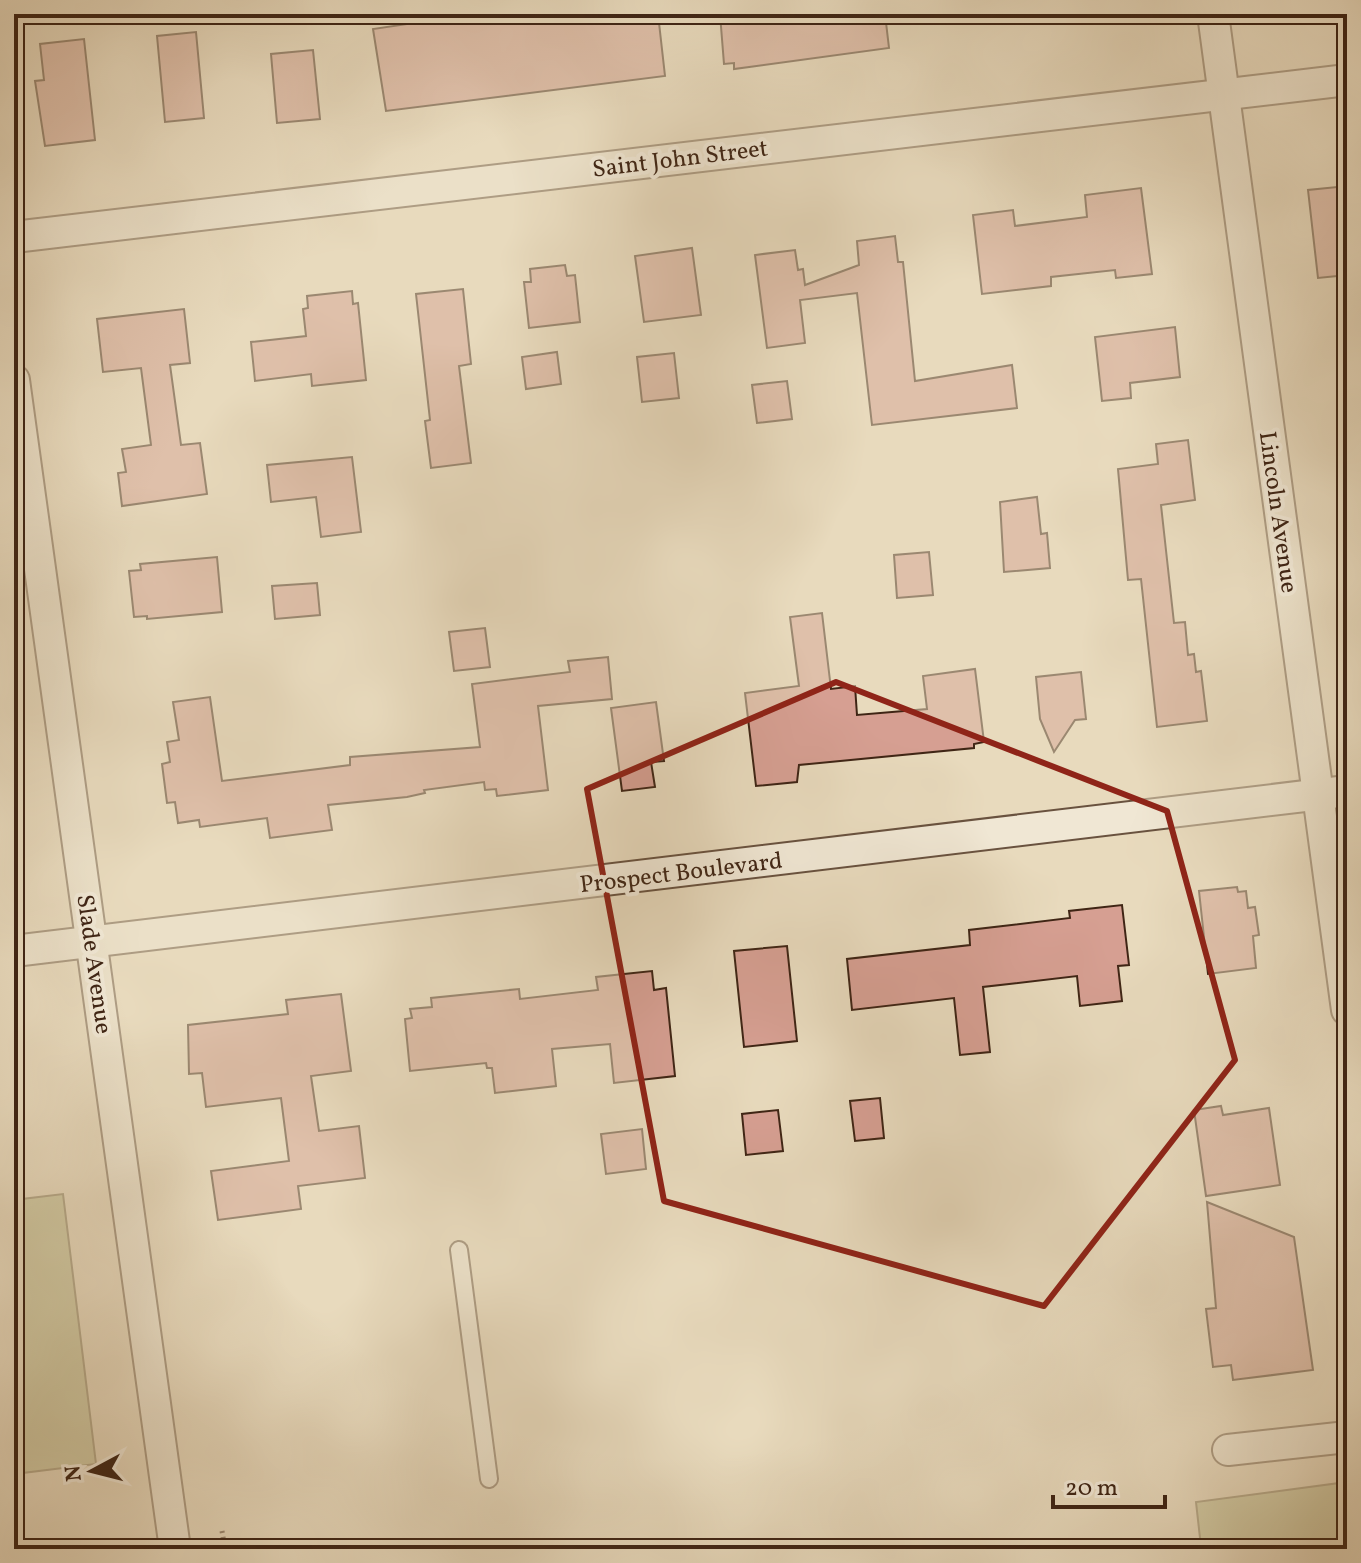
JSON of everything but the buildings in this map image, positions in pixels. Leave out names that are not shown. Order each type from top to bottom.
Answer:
[{"type":"street","name":"Lincoln Avenue","points":[[1213,14],[1347,1010]]},
{"type":"street","name":"Saint John Street","points":[[14,237],[1347,80]]},
{"type":"street","name":"Slade Avenue","points":[[14,380],[175,1549]]},
{"type":"street","name":"Prospect Boulevard","points":[[14,951],[1347,791]]},
{"type":"street","points":[[1228,1450],[1347,1437]]},
{"type":"lane","points":[[459,1250],[489,1479]]},
{"type":"path","points":[[222,1531],[225,1549]]},
{"type":"highlighted area","points":[[836,682],[1167,811],[1235,1060],[1044,1306],[664,1201],[587,789]]},
{"type":"green space","points":[[63,1194],[96,1464],[14,1474],[14,1200]]},
{"type":"green space","points":[[1347,1482],[1347,1549],[1237,1549],[1235,1543],[1201,1547],[1196,1502]]}]
